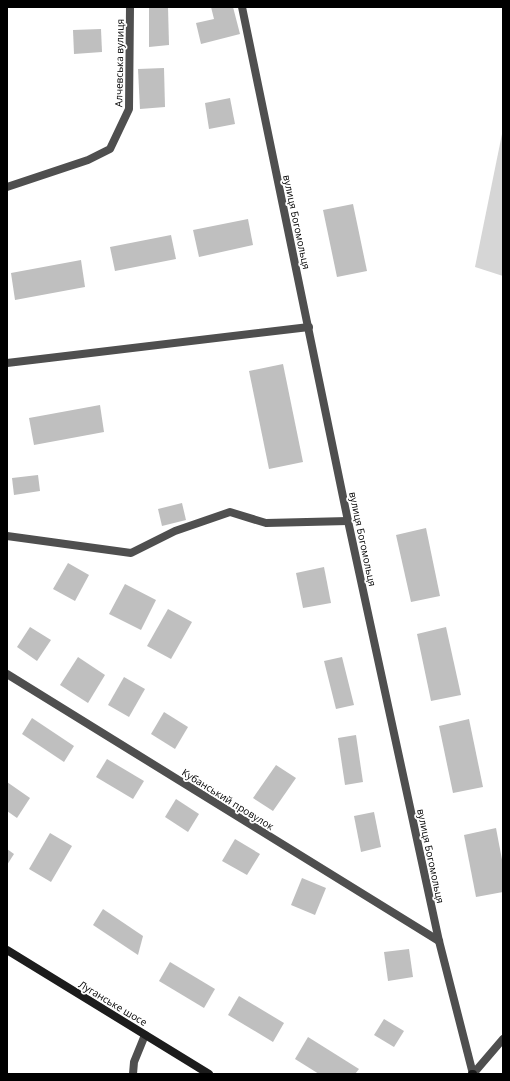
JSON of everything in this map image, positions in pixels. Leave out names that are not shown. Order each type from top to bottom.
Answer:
[{"type":"main road","name":"Луганське шосе","points":[[7,950],[209,1074]]},
{"type":"street","name":"Алчевська вулиця","points":[[7,187],[88,160],[110,149],[129,109],[130,7]]},
{"type":"street","name":"вулиця Богомольця","points":[[242,7],[348,521],[439,941],[472,1074]]},
{"type":"street","points":[[7,363],[309,327]]},
{"type":"street","points":[[7,536],[131,553],[175,531],[230,512],[266,523],[348,521]]},
{"type":"street","name":"Кубанський провулок","points":[[7,674],[439,941]]},
{"type":"street","points":[[133,1074],[134,1062],[145,1035]]},
{"type":"street","points":[[472,1074],[503,1038]]},
{"type":"shaded area","points":[[503,129],[503,276],[475,267]]},
{"type":"building","points":[[149,7],[168,7],[169,45],[149,47]]},
{"type":"building","points":[[211,7],[233,7],[240,34],[201,44],[196,23],[214,19]]},
{"type":"building","points":[[101,29],[102,52],[74,54],[73,30]]},
{"type":"building","points":[[164,68],[165,107],[140,109],[138,69]]},
{"type":"building","points":[[230,98],[235,124],[209,129],[205,103]]},
{"type":"building","points":[[353,204],[367,271],[337,277],[323,210]]},
{"type":"building","points":[[248,219],[253,245],[199,257],[193,230]]},
{"type":"building","points":[[171,235],[176,259],[115,271],[110,247]]},
{"type":"building","points":[[81,260],[85,287],[15,300],[11,273]]},
{"type":"building","points":[[283,364],[303,462],[269,469],[249,371]]},
{"type":"building","points":[[100,405],[104,432],[34,445],[29,418]]},
{"type":"building","points":[[38,475],[40,491],[14,495],[12,478]]},
{"type":"building","points":[[182,503],[186,520],[162,526],[158,509]]},
{"type":"building","points":[[426,528],[440,596],[411,602],[396,535]]},
{"type":"building","points":[[68,563],[89,575],[75,601],[53,589]]},
{"type":"building","points":[[324,567],[331,603],[303,608],[296,573]]},
{"type":"building","points":[[125,584],[156,600],[141,630],[109,614]]},
{"type":"building","points":[[168,609],[192,622],[171,659],[147,646]]},
{"type":"building","points":[[30,627],[51,640],[37,661],[17,647]]},
{"type":"building","points":[[446,627],[461,695],[431,701],[417,634]]},
{"type":"building","points":[[78,657],[105,675],[88,703],[60,685]]},
{"type":"building","points":[[342,657],[354,705],[336,709],[324,661]]},
{"type":"building","points":[[124,677],[145,689],[129,717],[108,705]]},
{"type":"building","points":[[164,712],[188,727],[175,749],[151,734]]},
{"type":"building","points":[[32,718],[74,746],[64,762],[22,734]]},
{"type":"building","points":[[469,719],[483,787],[453,793],[439,726]]},
{"type":"building","points":[[356,735],[363,782],[345,785],[338,738]]},
{"type":"building","points":[[107,759],[144,781],[133,799],[96,777]]},
{"type":"building","points":[[276,765],[296,778],[273,811],[253,798]]},
{"type":"building","points":[[7,782],[30,798],[17,818],[7,811]]},
{"type":"building","points":[[176,799],[199,814],[188,832],[165,817]]},
{"type":"building","points":[[374,812],[381,847],[361,852],[354,816]]},
{"type":"building","points":[[496,828],[503,865],[503,892],[476,897],[464,835]]},
{"type":"building","points":[[50,833],[72,846],[51,882],[29,869]]},
{"type":"building","points":[[235,839],[260,854],[247,875],[222,861]]},
{"type":"building","points":[[7,849],[14,854],[7,865]]},
{"type":"building","points":[[302,878],[326,888],[315,915],[291,905]]},
{"type":"building","points":[[103,909],[143,936],[138,955],[93,925]]},
{"type":"building","points":[[409,949],[413,977],[388,981],[384,952]]},
{"type":"building","points":[[170,962],[215,989],[204,1008],[159,981]]},
{"type":"building","points":[[239,996],[284,1023],[273,1042],[228,1015]]},
{"type":"building","points":[[384,1019],[404,1031],[394,1047],[374,1035]]},
{"type":"building","points":[[308,1037],[359,1069],[355,1074],[319,1074],[295,1059]]}]
